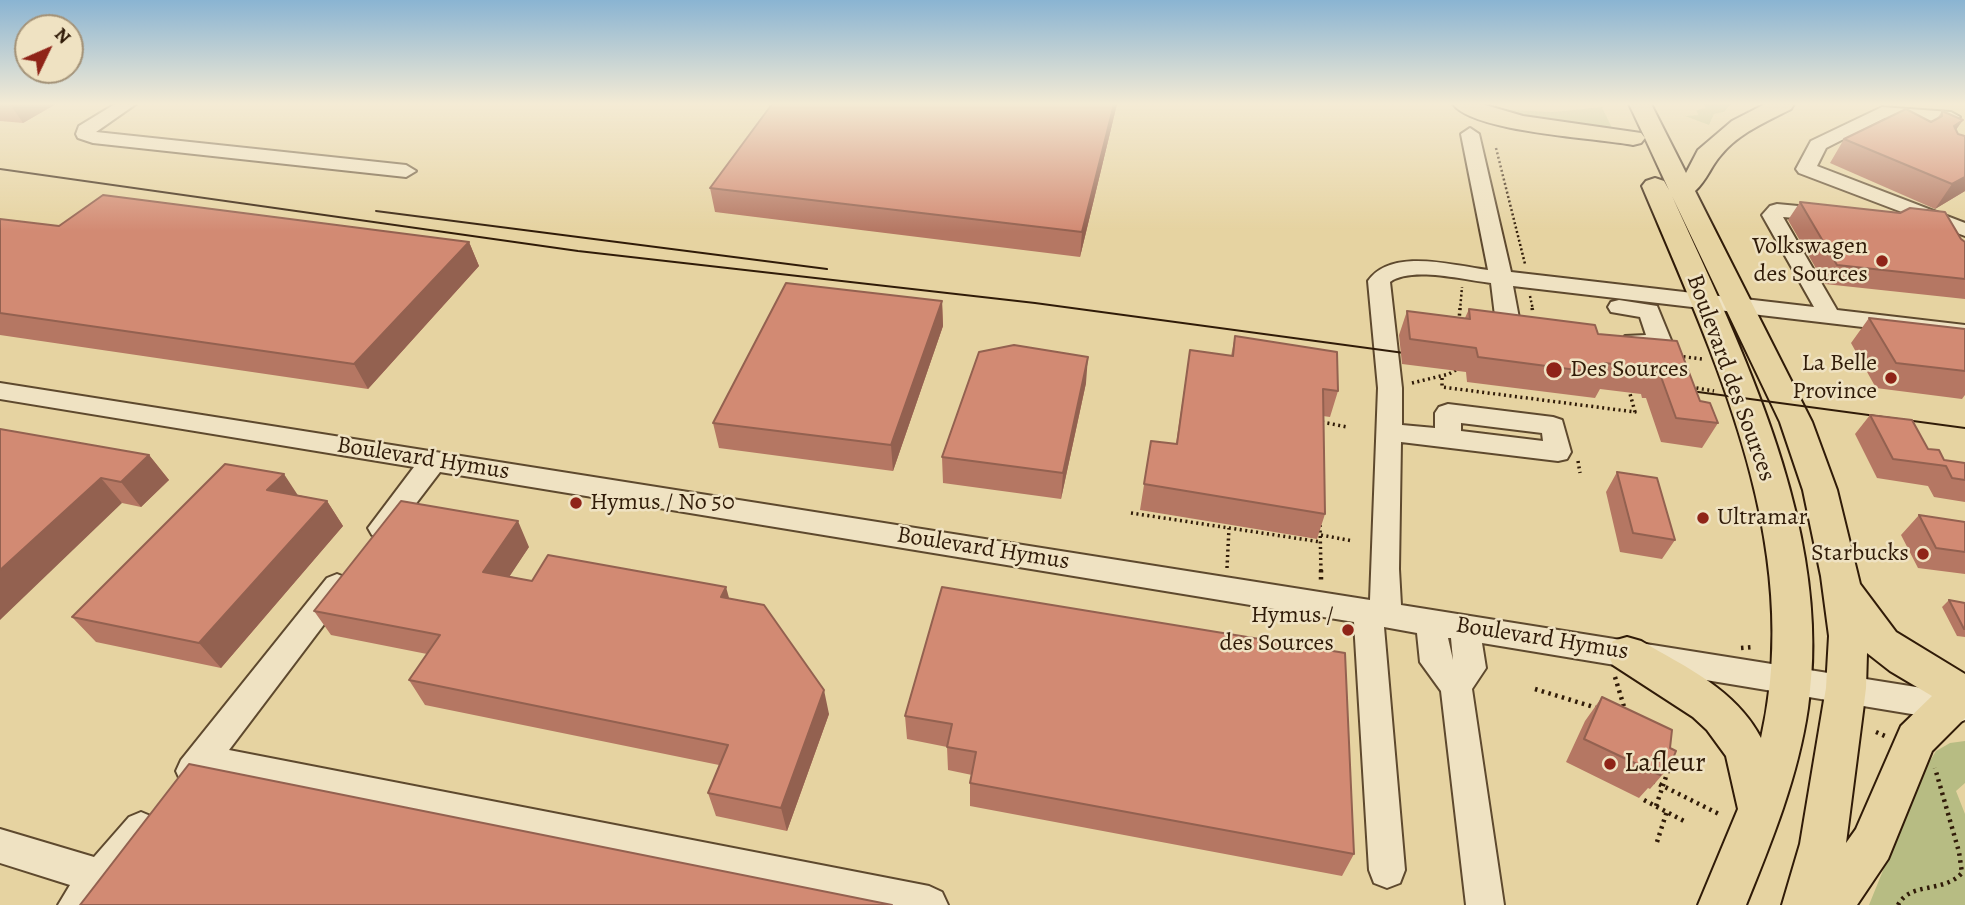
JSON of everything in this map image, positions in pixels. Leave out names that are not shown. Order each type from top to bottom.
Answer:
[{"type":"main road","name":"Boulevard des Sources","points":[[1637,146],[1721,304],[1804,442],[1827,517],[1842,588],[1847,636],[1846,688],[1823,844],[1806,905]]},
{"type":"main road","name":"Boulevard des Sources","points":[[1660,146],[1681,191],[1721,304],[1737,382],[1773,495],[1791,612],[1791,679],[1778,748],[1740,811],[1722,905]]},
{"type":"main road","points":[[1681,191],[1697,176],[1707,155],[1715,146]]},
{"type":"main road","points":[[1829,905],[1872,844],[1916,739],[1960,703],[1882,643],[1842,588]]},
{"type":"main road","points":[[1621,664],[1699,698],[1726,722],[1747,756],[1740,811]]},
{"type":"street","points":[[178,146],[406,171]]},
{"type":"street","points":[[1473,146],[1508,324],[1542,329]]},
{"type":"street","points":[[1817,146],[1806,169],[1852,204],[1956,237]]},
{"type":"street","points":[[1827,317],[1825,306],[1772,215],[1777,210],[1852,204]]},
{"type":"street","points":[[1387,870],[1377,612],[1384,569],[1390,388],[1379,281],[1385,274],[1397,269],[1416,268],[1649,311],[1661,345],[1611,338]]},
{"type":"street","points":[[1529,288],[1721,304],[1965,332]]},
{"type":"street","name":"Boulevard Hymus","points":[[0,391],[1431,621],[1621,664],[1791,679],[1960,703]]},
{"type":"street","points":[[1390,432],[1448,438]]},
{"type":"street","points":[[77,905],[203,760],[434,460]]},
{"type":"street","points":[[1431,621],[1436,662],[1456,686],[1485,905]]},
{"type":"street","points":[[1456,686],[1470,668],[1465,627]]},
{"type":"street","points":[[203,760],[929,905]]},
{"type":"street","points":[[12,849],[99,877]]},
{"type":"path","points":[[1496,148],[1529,288],[1542,329]]},
{"type":"path","points":[[1458,332],[1462,280],[1502,284]]},
{"type":"path","points":[[1409,384],[1424,378],[1442,378],[1459,370],[1458,357]]},
{"type":"path","points":[[1442,378],[1442,387],[1636,412],[1629,389]]},
{"type":"path","points":[[1690,387],[1717,391]]},
{"type":"path","points":[[1319,422],[1347,426]]},
{"type":"path","points":[[1131,513],[1321,542]]},
{"type":"path","points":[[1320,523],[1321,585]]},
{"type":"path","points":[[1227,569],[1229,528]]},
{"type":"path","points":[[1321,536],[1353,541]]},
{"type":"path","points":[[1621,664],[1626,711],[1622,720]]},
{"type":"path","points":[[1535,689],[1586,702],[1598,708]]},
{"type":"path","points":[[1656,806],[1671,760]]},
{"type":"path","points":[[1898,905],[1901,897],[1908,892],[1950,886],[1962,873],[1942,783],[1933,764]]},
{"type":"path","points":[[1653,781],[1740,811]]},
{"type":"path","points":[[1644,800],[1686,822]]},
{"type":"path","points":[[1657,842],[1667,811]]},
{"type":"green space","points":[[1965,741],[1965,783],[1956,791],[1965,814],[1965,905],[1869,905],[1922,774],[1936,751],[1950,743]]},
{"type":"building","points":[[741,146],[1103,146],[1082,232],[710,188]]},
{"type":"building","points":[[1861,146],[1965,146],[1965,177],[1952,184]]},
{"type":"building","points":[[103,195],[469,242],[354,364],[0,313],[0,219],[59,226]]},
{"type":"building","points":[[1800,202],[1900,213],[1910,208],[1945,212],[1965,242],[1965,279],[1837,265]]},
{"type":"building","points":[[786,283],[942,301],[891,445],[713,423]]},
{"type":"building","points":[[1469,309],[1595,325],[1598,334],[1677,341],[1700,401],[1710,403],[1718,423],[1676,418],[1660,374],[1655,370],[1605,363],[1607,374],[1478,357],[1476,348],[1410,339],[1407,311],[1470,319]]},
{"type":"building","points":[[1869,318],[1965,329],[1965,371],[1896,363]]},
{"type":"building","points":[[1235,336],[1337,352],[1338,391],[1323,389],[1325,514],[1144,484],[1151,441],[1177,444],[1190,350],[1233,356]]},
{"type":"building","points":[[1014,345],[1088,357],[1063,473],[942,457],[979,352]]},
{"type":"building","points":[[1870,415],[1912,420],[1928,449],[1939,450],[1944,460],[1965,463],[1965,480],[1952,478],[1946,466],[1893,459]]},
{"type":"building","points":[[0,429],[149,455],[121,482],[101,478],[0,570]]},
{"type":"building","points":[[225,464],[284,474],[267,490],[327,501],[199,643],[72,617]]},
{"type":"building","points":[[1617,472],[1657,478],[1675,540],[1633,533]]},
{"type":"building","points":[[401,501],[518,521],[483,572],[532,581],[548,555],[726,587],[721,597],[764,605],[824,690],[781,808],[708,793],[728,745],[409,680],[440,635],[314,611]]},
{"type":"building","points":[[1919,515],[1965,522],[1965,552],[1936,548]]},
{"type":"building","points":[[942,587],[1345,653],[1354,854],[970,783],[976,752],[947,747],[952,724],[905,716]]},
{"type":"building","points":[[1949,600],[1965,603],[1965,629],[1964,629]]},
{"type":"building","points":[[1602,697],[1672,730],[1670,748],[1676,751],[1670,766],[1662,762],[1660,775],[1584,739]]},
{"type":"building","points":[[189,764],[892,905],[80,905]]},
{"type":"tram line","points":[[0,169],[578,251],[1035,303],[1419,355]]},
{"type":"tram line","points":[[376,211],[827,269]]},
{"type":"tram line","points":[[1676,389],[1965,428]]},
{"type":"place","name":"Volkswagen des Sources","points":[[1882,261]]},
{"type":"place","name":"Des Sources","points":[[1554,370]]},
{"type":"place","name":"La Belle Province","points":[[1891,378]]},
{"type":"place","name":"Hymus / No 50","points":[[576,503]]},
{"type":"place","name":"Ultramar","points":[[1703,518]]},
{"type":"place","name":"Starbucks","points":[[1923,554]]},
{"type":"place","name":"Hymus / des Sources","points":[[1348,630]]},
{"type":"place","name":"Lafleur","points":[[1610,764]]}]
